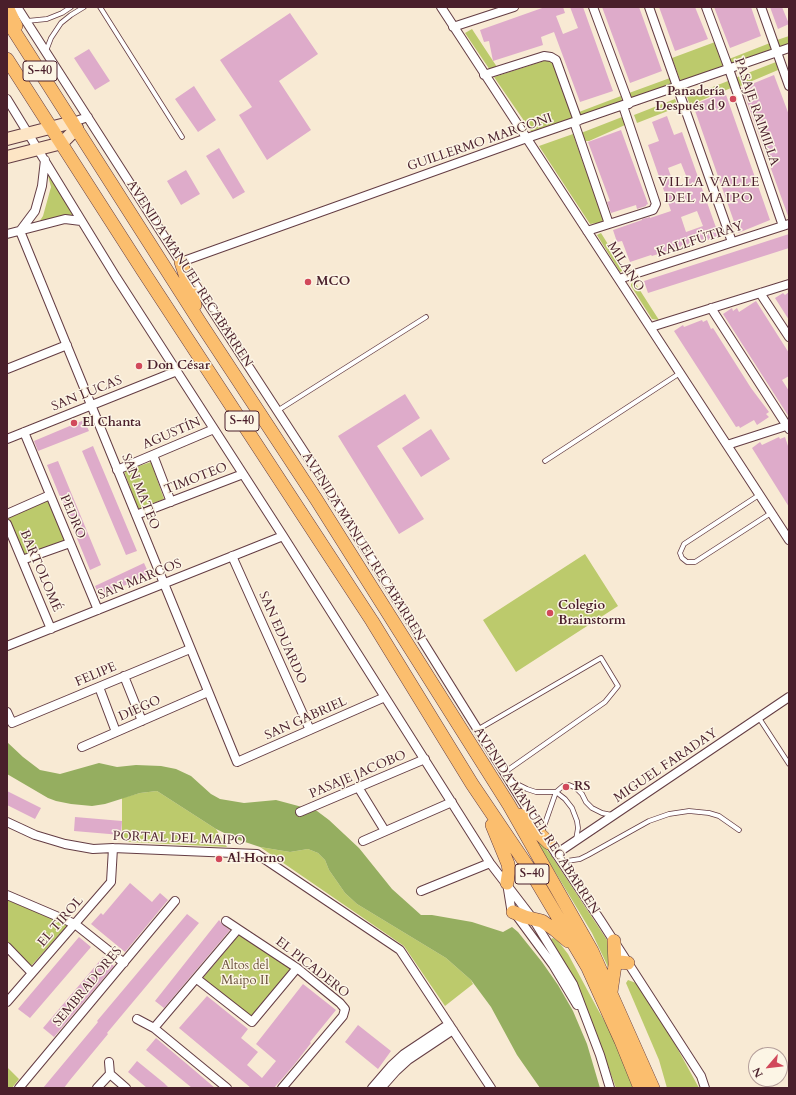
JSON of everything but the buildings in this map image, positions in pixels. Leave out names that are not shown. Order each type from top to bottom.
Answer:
[{"type":"main road","points":[[7,7],[25,48]]},
{"type":"main road","name":"AVENIDA MANUEL RECABARREN","points":[[7,20],[201,324],[316,499],[509,805],[592,951],[654,1088]]},
{"type":"main road","name":"S-40","points":[[7,59],[372,621],[472,784],[528,867],[588,968],[621,1041],[640,1088]]},
{"type":"main road","points":[[7,140],[52,128],[75,125]]},
{"type":"main road","points":[[7,157],[42,154],[62,143],[75,125]]},
{"type":"main road","points":[[181,262],[201,324]]},
{"type":"main road","points":[[472,784],[506,858],[509,870],[506,883]]},
{"type":"main road","points":[[509,805],[549,843]]},
{"type":"main road","points":[[514,912],[548,925],[577,951],[588,968]]},
{"type":"main road","points":[[611,992],[615,965],[614,941]]},
{"type":"main road","points":[[615,965],[620,962],[628,963]]},
{"type":"street","name":"AVENIDA MANUEL RECABARREN","points":[[17,7],[314,467],[477,730],[701,1076],[705,1088]]},
{"type":"street","name":"MILANO","points":[[441,7],[789,540]]},
{"type":"street","points":[[453,27],[514,7]]},
{"type":"street","points":[[587,231],[653,210],[656,204],[626,105],[593,7]]},
{"type":"street","points":[[649,7],[732,242]]},
{"type":"street","name":"PASAJE RAIMILLA","points":[[706,7],[786,225]]},
{"type":"street","points":[[761,7],[789,86]]},
{"type":"street","name":"GUILLERMO MARCONI","points":[[181,262],[527,138],[789,48]]},
{"type":"street","points":[[484,75],[544,56],[551,57],[556,60],[609,224]]},
{"type":"street","points":[[7,99],[42,154],[81,221],[490,863],[533,919],[573,984],[600,1055],[610,1088]]},
{"type":"street","points":[[75,125],[88,117]]},
{"type":"street","points":[[20,231],[35,211],[42,186],[42,154]]},
{"type":"street","points":[[7,234],[66,219],[81,221]]},
{"type":"street","name":"KALLFÜTRAY","points":[[619,278],[786,225]]},
{"type":"street","name":"SAN MATEO","points":[[20,231],[237,762]]},
{"type":"street","points":[[651,328],[789,284]]},
{"type":"street","points":[[760,293],[789,337]]},
{"type":"street","points":[[711,308],[788,427],[726,444]]},
{"type":"street","points":[[7,369],[67,345]]},
{"type":"street","name":"SAN LUCAS","points":[[7,440],[176,371]]},
{"type":"street","name":"AGUSTÍN","points":[[118,470],[214,429]]},
{"type":"street","name":"PEDRO","points":[[24,432],[98,610]]},
{"type":"street","points":[[153,455],[171,502]]},
{"type":"street","name":"TIMOTEO","points":[[136,515],[243,474]]},
{"type":"street","points":[[7,514],[50,495]]},
{"type":"street","name":"BARTOLOMÉ","points":[[7,524],[51,629]]},
{"type":"street","name":"SAN MARCOS","points":[[7,646],[283,536]]},
{"type":"street","points":[[22,560],[70,543]]},
{"type":"street","name":"SAN EDUARDO","points":[[232,556],[310,730]]},
{"type":"street","name":"FELIPE","points":[[7,712],[12,723],[190,649]]},
{"type":"street","points":[[124,676],[142,721]]},
{"type":"street","points":[[99,687],[116,732]]},
{"type":"street","name":"DIEGO","points":[[82,746],[208,692]]},
{"type":"street","name":"SAN GABRIEL","points":[[237,762],[385,697]]},
{"type":"street","name":"MIGUEL FARADAY","points":[[549,843],[576,841],[789,698]]},
{"type":"street","name":"PASAJE JACOBO","points":[[300,812],[425,759]]},
{"type":"street","points":[[358,788],[385,831]]},
{"type":"street","points":[[363,841],[452,802]]},
{"type":"street","name":"PORTAL DEL MAIPO","points":[[7,822],[35,834],[65,844],[92,849],[113,848],[257,854],[400,950],[491,1088]]},
{"type":"street","name":"EL TIROL","points":[[7,1002],[111,882],[113,848]]},
{"type":"street","points":[[421,891],[490,863]]},
{"type":"street","points":[[506,883],[511,908],[553,965],[586,1019]]},
{"type":"street","points":[[7,895],[75,924],[124,963]]},
{"type":"street","name":"SEMBRADORES","points":[[19,1088],[175,901]]},
{"type":"street","name":"EL PICADERO","points":[[226,921],[297,968],[345,1009],[345,1012],[282,1088]]},
{"type":"street","points":[[154,1028],[238,929]]},
{"type":"street","points":[[7,946],[32,974]]},
{"type":"street","points":[[197,979],[252,1022],[297,968]]},
{"type":"street","points":[[137,1020],[154,1028],[227,1088]]},
{"type":"street","points":[[372,1088],[382,1084],[397,1065],[426,1043],[451,1027]]},
{"type":"street","points":[[109,1062],[110,1074],[126,1088]]},
{"type":"street","points":[[97,1088],[110,1074]]},
{"type":"lane","points":[[27,21],[47,19],[62,13],[71,7]]},
{"type":"lane","points":[[46,52],[51,38],[61,23],[84,7]]},
{"type":"lane","points":[[100,7],[182,137]]},
{"type":"lane","points":[[277,411],[426,317]]},
{"type":"lane","points":[[545,461],[680,373]]},
{"type":"lane","points":[[759,495],[684,544],[680,553],[682,558],[687,562],[695,562],[771,513]]},
{"type":"lane","points":[[477,730],[601,658],[618,686],[605,702],[505,772]]},
{"type":"lane","points":[[759,718],[789,764]]},
{"type":"lane","points":[[511,781],[519,786],[536,792],[556,792],[563,786],[572,786],[580,791],[586,802],[592,808],[602,813],[613,815]]},
{"type":"lane","points":[[556,792],[569,804],[575,814],[578,828],[576,841]]},
{"type":"lane","points":[[549,843],[556,792]]},
{"type":"lane","points":[[566,868],[567,861],[580,859],[650,821],[669,814],[689,811],[709,813],[719,816],[739,830]]},
{"type":"green space","points":[[472,29],[497,67],[490,70],[465,33]]},
{"type":"green space","points":[[789,36],[789,45],[780,49],[777,40]]},
{"type":"green space","points":[[715,42],[724,69],[682,85],[672,58]]},
{"type":"green space","points":[[770,43],[773,50],[732,67],[729,59]]},
{"type":"green space","points":[[547,60],[553,63],[573,118],[569,122],[535,133],[531,131],[494,77]]},
{"type":"green space","points":[[776,62],[778,70],[738,87],[735,78]]},
{"type":"green space","points":[[670,78],[673,85],[632,102],[629,93]]},
{"type":"green space","points":[[728,81],[731,88],[690,105],[687,97]]},
{"type":"green space","points":[[621,96],[623,104],[582,120],[579,112]]},
{"type":"green space","points":[[675,99],[678,107],[637,123],[634,115]]},
{"type":"green space","points":[[622,117],[625,125],[589,141],[584,141],[581,133]]},
{"type":"green space","points":[[573,134],[604,222],[590,224],[539,146]]},
{"type":"green space","points":[[46,168],[75,217],[37,225],[43,216],[51,187]]},
{"type":"green space","points":[[601,233],[624,270],[620,272],[597,235]]},
{"type":"green space","points":[[634,281],[659,320],[652,319],[631,286]]},
{"type":"green space","points":[[151,462],[164,499],[138,509],[124,471]]},
{"type":"green space","points":[[49,496],[68,542],[23,559],[7,519],[7,515]]},
{"type":"green space","name":"Colegio Brainstorm","points":[[585,554],[618,606],[516,672],[483,620]]},
{"type":"green space","points":[[7,742],[40,770],[60,774],[99,763],[117,767],[136,765],[161,766],[176,769],[191,776],[211,794],[220,799],[244,803],[276,800],[317,811],[359,848],[392,889],[421,915],[432,915],[472,922],[503,932],[512,927],[518,932],[542,962],[558,985],[573,1011],[587,1044],[600,1088],[540,1088],[517,1055],[491,1007],[471,980],[446,958],[357,904],[345,893],[329,870],[325,860],[318,853],[308,849],[290,852],[260,847],[239,840],[216,829],[157,791],[140,793],[105,804],[92,806],[56,801],[48,798],[7,774]]},
{"type":"green space","points":[[157,791],[216,829],[227,847],[130,842],[122,840],[122,798],[140,793]]},
{"type":"green space","points":[[528,827],[551,855],[609,943],[611,956],[608,967],[592,933]]},
{"type":"green space","points":[[260,847],[290,852],[308,849],[318,853],[325,860],[329,870],[345,893],[357,904],[446,958],[471,980],[473,984],[445,1006],[404,946]]},
{"type":"green space","points":[[7,900],[68,925],[31,966],[7,941]]},
{"type":"green space","name":"Altos del Maipo II","points":[[239,935],[291,969],[251,1016],[203,978]]},
{"type":"green space","points":[[553,938],[558,941],[568,954],[613,1036],[635,1088],[616,1088],[586,1006],[551,939]]},
{"type":"green space","points":[[628,980],[636,983],[664,1024],[699,1088],[667,1088],[659,1060],[626,983]]},
{"type":"green space","points":[[7,1067],[19,1079],[12,1088],[7,1088]]},
{"type":"place","name":"Panadería Después d 9","points":[[733,99]]},
{"type":"place","name":"MCO","points":[[308,282]]},
{"type":"place","name":"Don César","points":[[139,366]]},
{"type":"place","name":"El Chanta","points":[[74,423]]},
{"type":"place","name":"Colegio Brainstorm","points":[[550,613]]},
{"type":"place","name":"RS","points":[[566,787]]},
{"type":"place","name":"Al Horno","points":[[219,859]]},
{"type":"district","name":"VILLA VALLE DEL MAIPO","points":[[709,192]]}]
